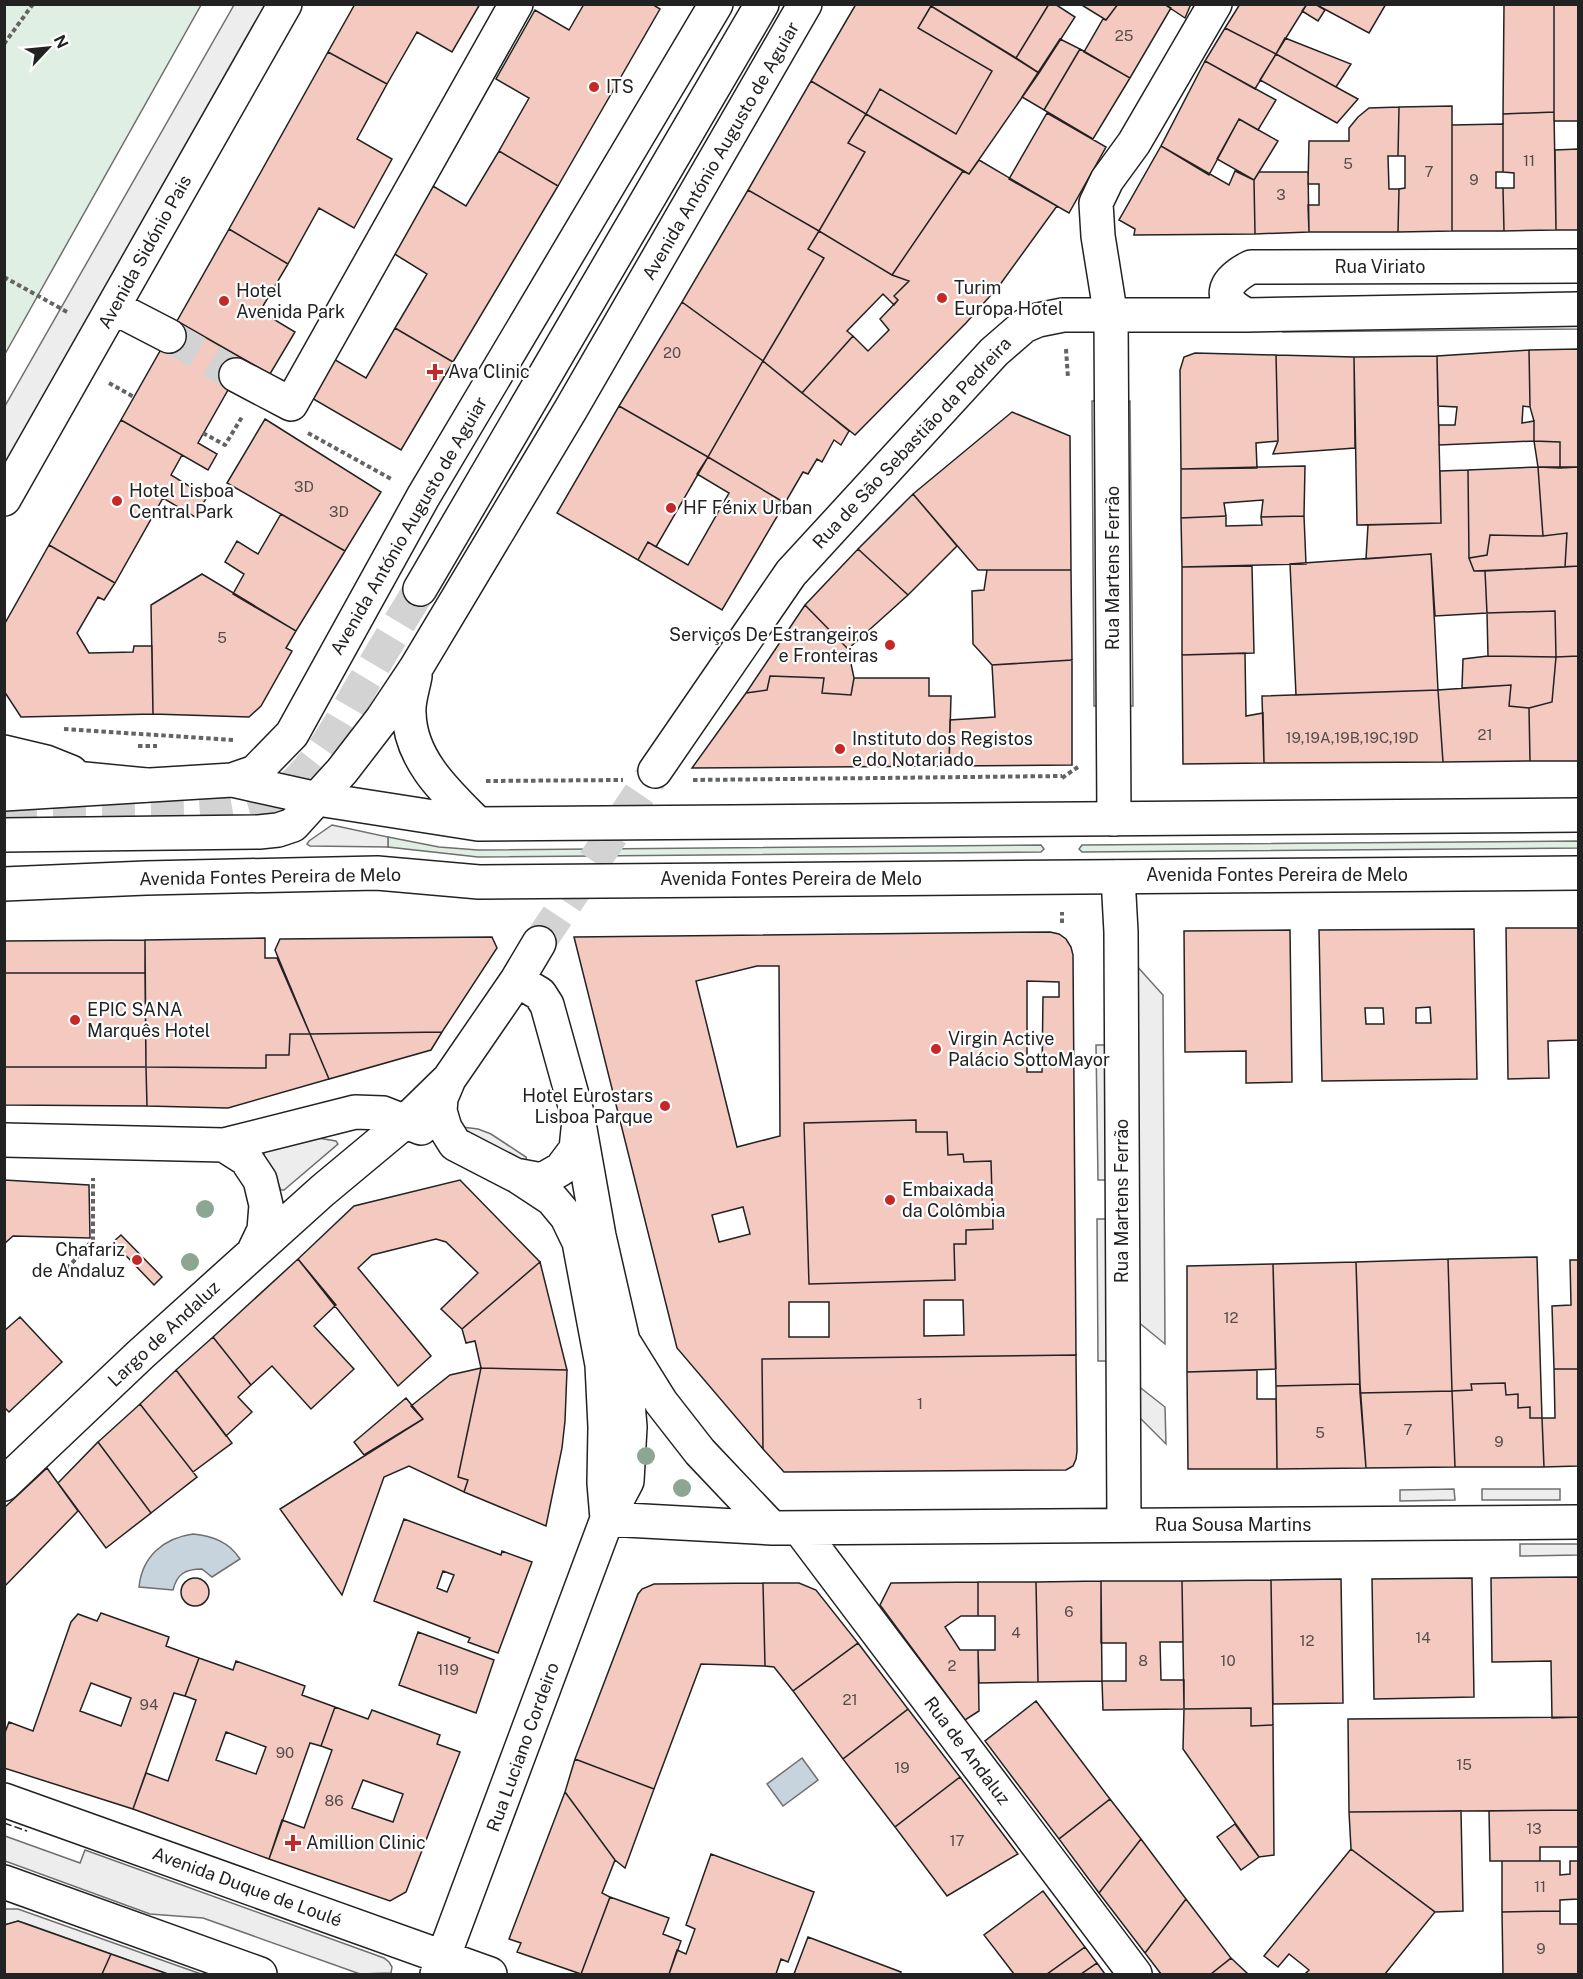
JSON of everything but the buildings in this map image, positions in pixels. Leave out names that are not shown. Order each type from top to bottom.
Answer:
[{"type":"main road","name":"Avenida Sidónio Pais","points":[[4,499],[285,4]]},
{"type":"main road","points":[[236,375],[291,404],[516,4]]},
{"type":"main road","name":"Avenida António Augusto de Aguiar","points":[[232,780],[255,772],[292,734],[423,497],[716,4]]},
{"type":"main road","points":[[420,589],[762,4]]},
{"type":"main road","name":"Avenida António Augusto de Aguiar","points":[[4,835],[278,830],[293,825],[342,771],[382,719],[416,668],[583,389],[805,4]]},
{"type":"main road","points":[[1215,4],[1134,143],[1107,180],[1096,203],[1098,236],[1111,317],[1578,309]]},
{"type":"main road","name":"Rua Viriato","points":[[1247,315],[1237,310],[1230,302],[1226,289],[1231,279],[1251,267],[1578,266]]},
{"type":"main road","name":"Rua de São Sebastião da Pedreira","points":[[644,775],[790,573],[986,359],[1024,326],[1038,320],[1063,315],[1111,317]]},
{"type":"main road","name":"Rua Martens Ferrão","points":[[1111,317],[1114,819]]},
{"type":"main road","points":[[107,319],[169,336]]},
{"type":"main road","points":[[416,668],[408,711],[411,732],[421,758],[443,790],[478,824]]},
{"type":"main road","points":[[4,752],[46,762],[83,777]]},
{"type":"main road","points":[[4,771],[146,785]]},
{"type":"main road","points":[[4,794],[232,780],[318,799],[478,824],[1578,815]]},
{"type":"main road","name":"Avenida Fontes Pereira de Melo","points":[[4,884],[146,878],[376,873],[479,882],[1578,873]]},
{"type":"main road","name":"Rua Martens Ferrão","points":[[1118,877],[1121,932],[1124,1525]]},
{"type":"main road","name":"Largo de Andaluz","points":[[4,1484],[140,1355],[322,1191],[406,1122],[449,1079],[517,980],[539,943]]},
{"type":"main road","points":[[517,980],[540,994],[547,1005],[579,1120],[602,1365],[605,1427],[604,1483],[607,1520]]},
{"type":"main road","name":"Largo de Andaluz","points":[[449,1079],[441,1098],[440,1111],[445,1128],[455,1144]]},
{"type":"main road","points":[[4,1140],[224,1145],[356,1112],[383,1113],[455,1144],[515,1175],[552,1199],[589,1239],[623,1341]]},
{"type":"main road","points":[[515,1175],[542,1180],[561,1169],[576,1149],[579,1120]]},
{"type":"main road","name":"Largo de Andaluz","points":[[224,1145],[246,1159],[260,1180],[266,1205],[264,1230],[253,1253]]},
{"type":"main road","name":"Rua Luciano Cordeiro","points":[[441,1966],[607,1520],[627,1481],[630,1427],[623,1341]]},
{"type":"main road","name":"Rua de Andaluz","points":[[623,1341],[661,1402],[700,1452],[786,1528],[1135,1974]]},
{"type":"main road","name":"Rua Sousa Martins","points":[[607,1520],[786,1528],[1578,1522]]},
{"type":"main road","name":"Avenida Duque de Loulé","points":[[4,1800],[441,1966],[490,1974]]},
{"type":"main road","points":[[4,1882],[260,1974]]},
{"type":"path","points":[[4,44],[33,4]]},
{"type":"path","points":[[4,277],[107,319]]},
{"type":"path","points":[[305,431],[423,497]]},
{"type":"path","points":[[203,433],[225,445]]},
{"type":"path","points":[[61,728],[237,741]]},
{"type":"path","points":[[133,746],[166,746]]},
{"type":"path","points":[[477,781],[644,775]]},
{"type":"path","points":[[692,780],[1062,776]]},
{"type":"path","points":[[62,1274],[93,1240],[94,1141]]},
{"type":"green space","points":[[4,5],[201,5],[5,354]]},
{"type":"green space","points":[[388,837],[439,847],[478,850],[1041,845],[1044,849],[1041,852],[478,857],[388,847]]},
{"type":"green space","points":[[1578,841],[1578,848],[1082,852],[1079,849],[1082,845]]},
{"type":"shaded area","points":[[234,5],[274,5],[5,475],[5,406]]},
{"type":"shaded area","points":[[1578,318],[1578,329],[1283,332],[1283,321]]},
{"type":"shaded area","points":[[1092,401],[1103,401],[1105,706],[1094,706]]},
{"type":"shaded area","points":[[1120,401],[1130,401],[1133,706],[1122,706]]},
{"type":"shaded area","points":[[332,825],[388,837],[388,847],[310,846],[307,844]]},
{"type":"shaded area","points":[[1135,964],[1163,995],[1165,1344],[1137,1321]]},
{"type":"shaded area","points":[[1096,1045],[1108,1045],[1108,1180],[1098,1180]]},
{"type":"shaded area","points":[[462,1127],[478,1129],[491,1134],[526,1157],[527,1161],[524,1162],[462,1132]]},
{"type":"shaded area","points":[[318,1138],[336,1141],[338,1144],[284,1190],[281,1190],[264,1152],[268,1149]]},
{"type":"shaded area","points":[[1097,1219],[1109,1219],[1109,1361],[1098,1361]]},
{"type":"shaded area","points":[[1137,1385],[1165,1407],[1166,1444],[1138,1416]]},
{"type":"shaded area","points":[[1454,1489],[1455,1500],[1400,1501],[1400,1490]]},
{"type":"shaded area","points":[[1482,1489],[1560,1489],[1560,1500],[1482,1500]]},
{"type":"shaded area","points":[[193,1534],[220,1541],[231,1548],[240,1559],[212,1577],[202,1569],[186,1571],[179,1576],[173,1590],[139,1587],[144,1567],[156,1551],[172,1540]]},
{"type":"shaded area","points":[[1520,1544],[1578,1544],[1578,1555],[1520,1556]]},
{"type":"shaded area","points":[[802,1758],[818,1780],[783,1806],[767,1784]]},
{"type":"shaded area","points":[[5,1836],[80,1863],[85,1850],[384,1958],[392,1967],[391,1973],[360,1974],[203,1918],[150,1914],[5,1861]]},
{"type":"shaded area","points":[[4,1909],[18,1909],[201,1974],[167,1974],[18,1921],[5,1925]]},
{"type":"tunnel","points":[[169,336],[236,375]]},
{"type":"tunnel","points":[[4,818],[200,815],[231,812],[270,800],[304,774],[326,746],[420,589]]},
{"type":"tunnel","points":[[539,943],[655,771]]},
{"type":"fence","points":[[4,1823],[27,1831]]},
{"type":"place","name":"ITS","points":[[594,87]]},
{"type":"place","name":"Turim Europa Hotel","points":[[942,298]]},
{"type":"place","name":"Hotel Avenida Park","points":[[224,301]]},
{"type":"place","name":"Ava Clinic","points":[[435,372]]},
{"type":"place","name":"Hotel Lisboa Central Park","points":[[117,501]]},
{"type":"place","name":"HF Fénix Urban","points":[[671,508]]},
{"type":"place","name":"Serviços De Estrangeiros e Fronteiras","points":[[890,645]]},
{"type":"place","name":"Instituto dos Registos e do Notariado","points":[[840,749]]},
{"type":"place","name":"EPIC SANA Marquês Hotel","points":[[75,1020]]},
{"type":"place","name":"Virgin Active Palácio SottoMayor","points":[[936,1049]]},
{"type":"place","name":"Hotel Eurostars Lisboa Parque","points":[[665,1106]]},
{"type":"place","name":"Embaixada da Colômbia","points":[[890,1200]]},
{"type":"place","name":"Chafariz de Andaluz","points":[[137,1260]]},
{"type":"place","name":"Amillion Clinic","points":[[293,1843]]}]
